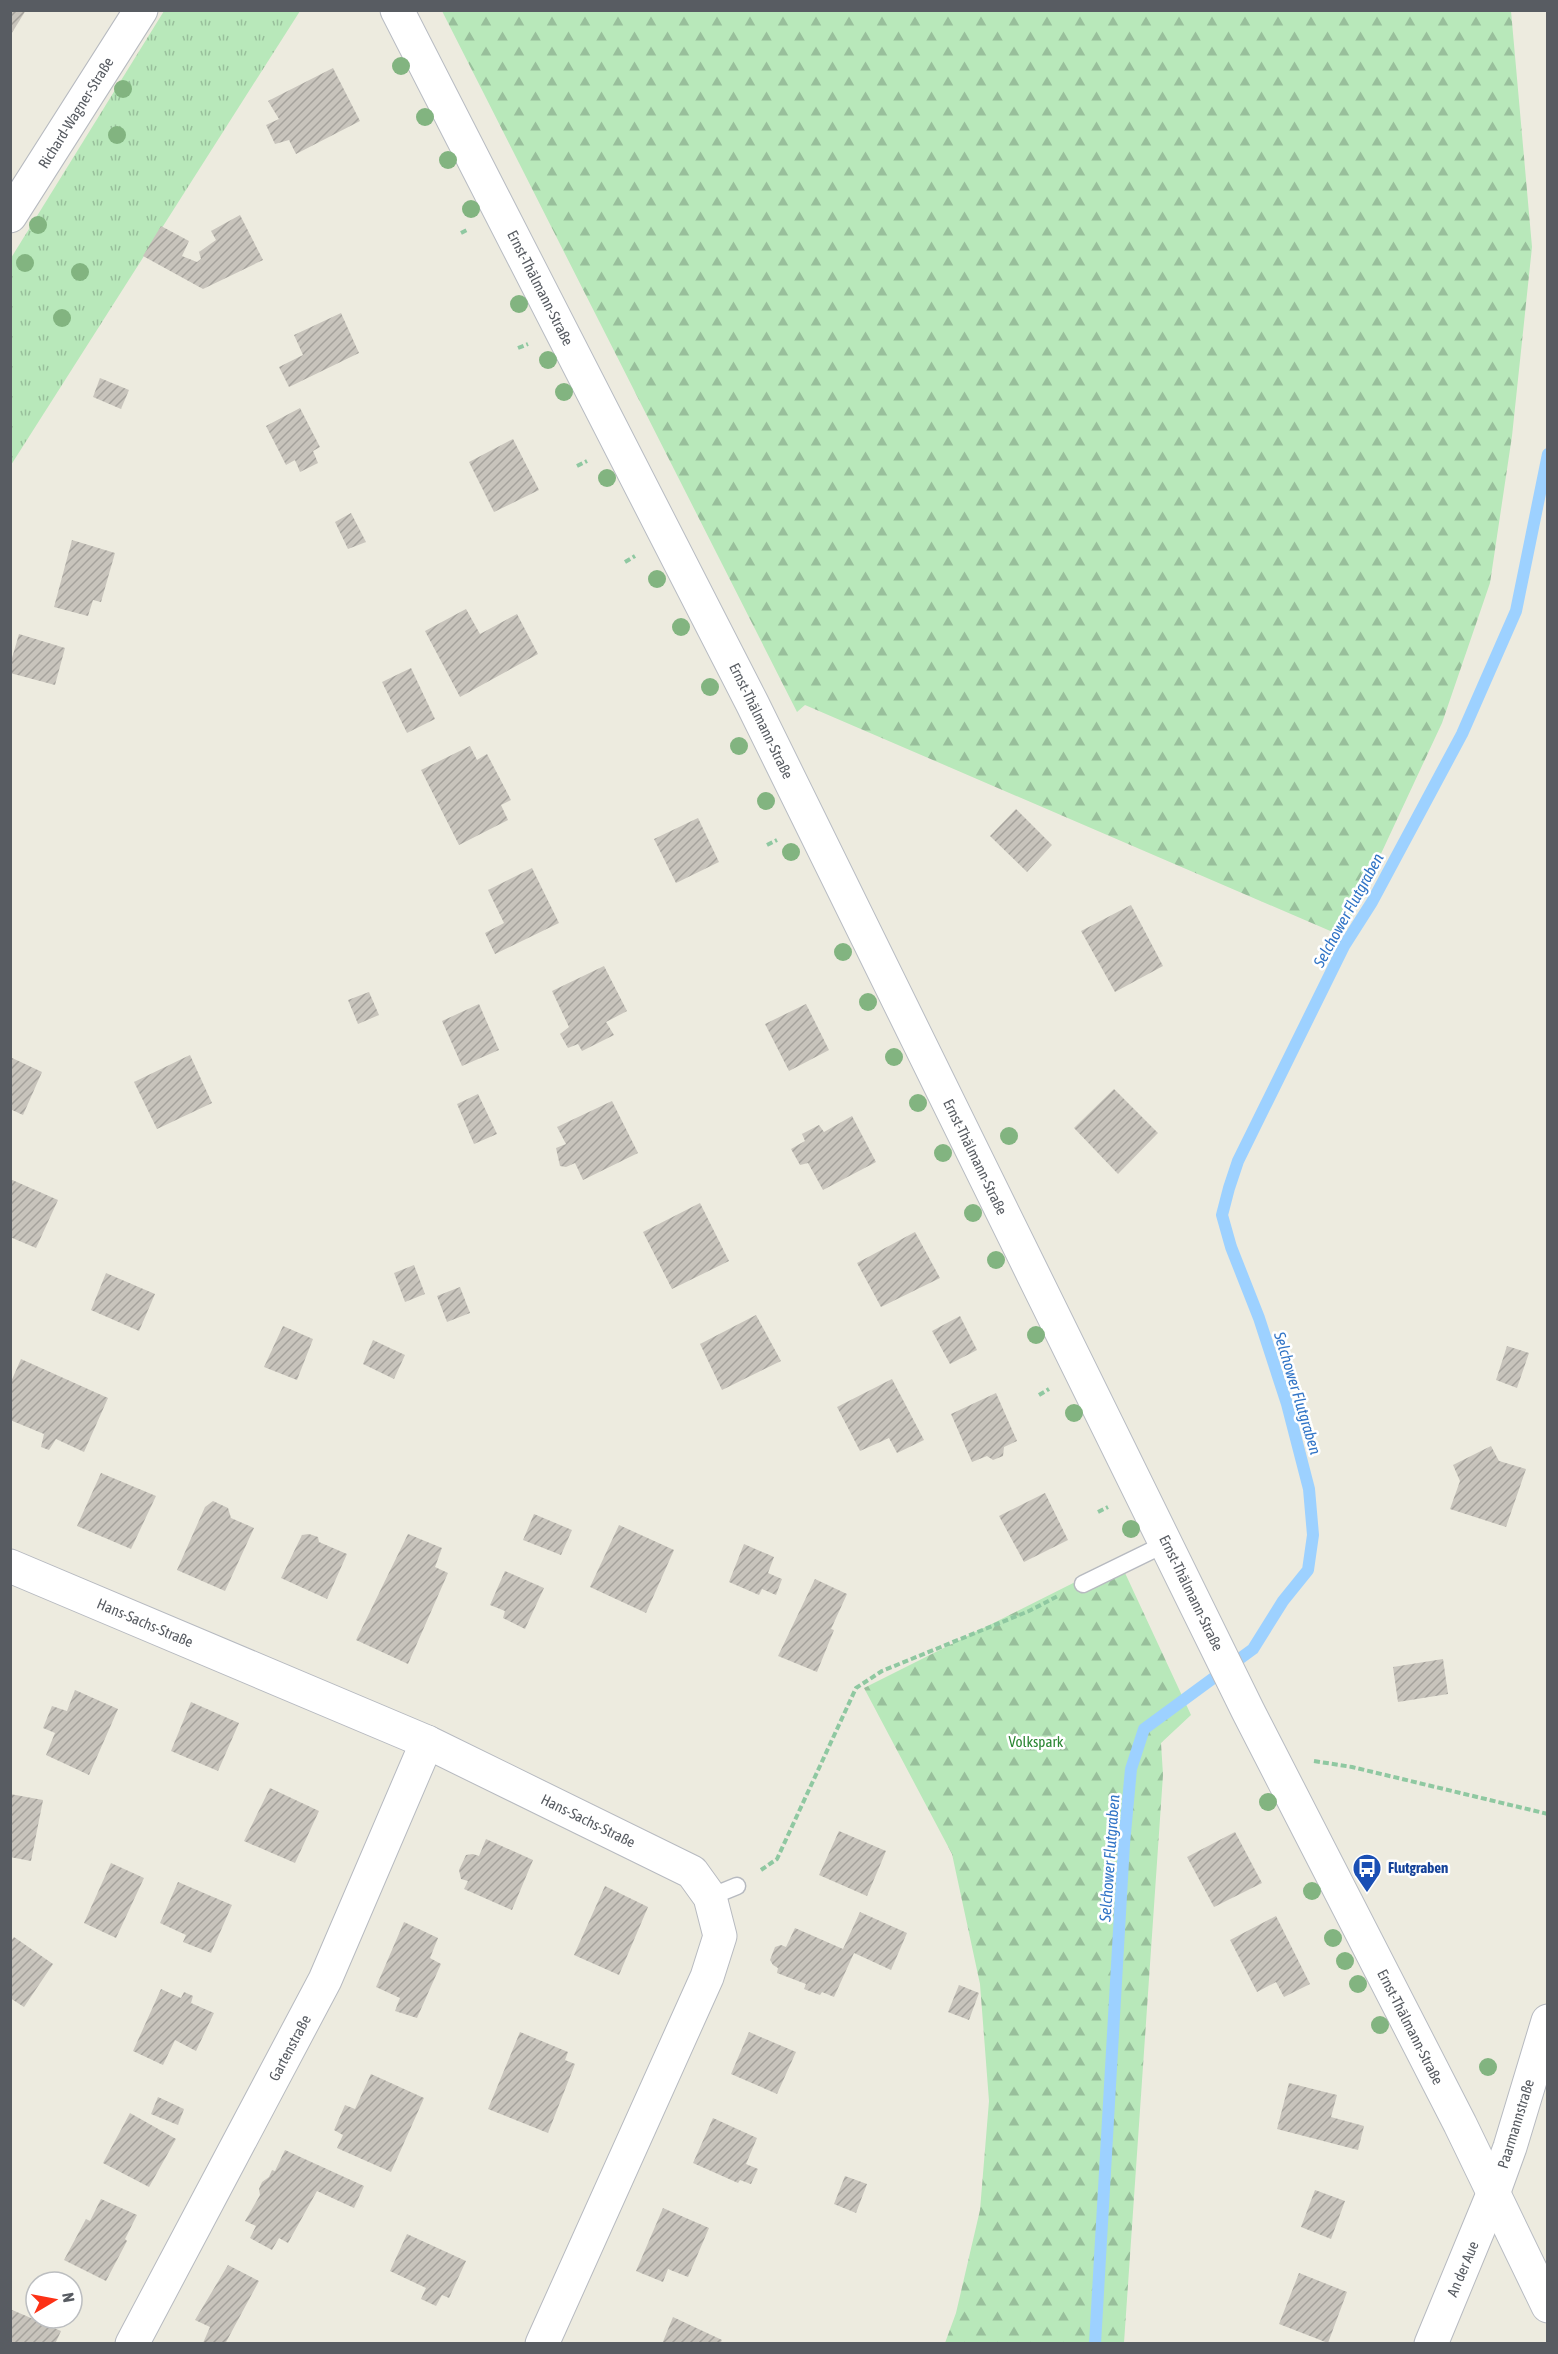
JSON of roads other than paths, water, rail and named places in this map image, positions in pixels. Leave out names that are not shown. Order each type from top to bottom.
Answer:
[{"type":"street","name":"Richard-Wagner-Straße","points":[[10,216],[141,10]]},
{"type":"street","name":"Ernst-Thälmann-Straße","points":[[397,10],[752,703],[913,1033],[1167,1543],[1206,1627],[1548,2306]]},
{"type":"street","name":"Hans-Sachs-Straße","points":[[10,1566],[428,1742],[692,1872],[724,1891],[720,1935],[707,1977],[542,2343]]},
{"type":"street","name":"Gartenstraße","points":[[132,2343],[326,1980],[428,1742]]},
{"type":"street","name":"Paarmannstraße","points":[[1493,2194],[1510,2147],[1548,2020]]},
{"type":"street","name":"An der Aue","points":[[1431,2343],[1493,2194]]},
{"type":"lane","points":[[1083,1584],[1167,1543]]},
{"type":"waterway","name":"Selchower Flutgraben","points":[[1095,2344],[1124,1844],[1131,1769],[1144,1729],[1253,1649],[1283,1601],[1308,1570],[1313,1535],[1309,1489],[1287,1404],[1259,1318],[1231,1247],[1222,1215],[1238,1161],[1344,946],[1372,902],[1462,734],[1516,611],[1548,454]]},
{"type":"place","name":"Flutgraben","points":[[1367,1894]]},
{"type":"park label","name":"Volkspark","points":[[1036,1742]]}]
